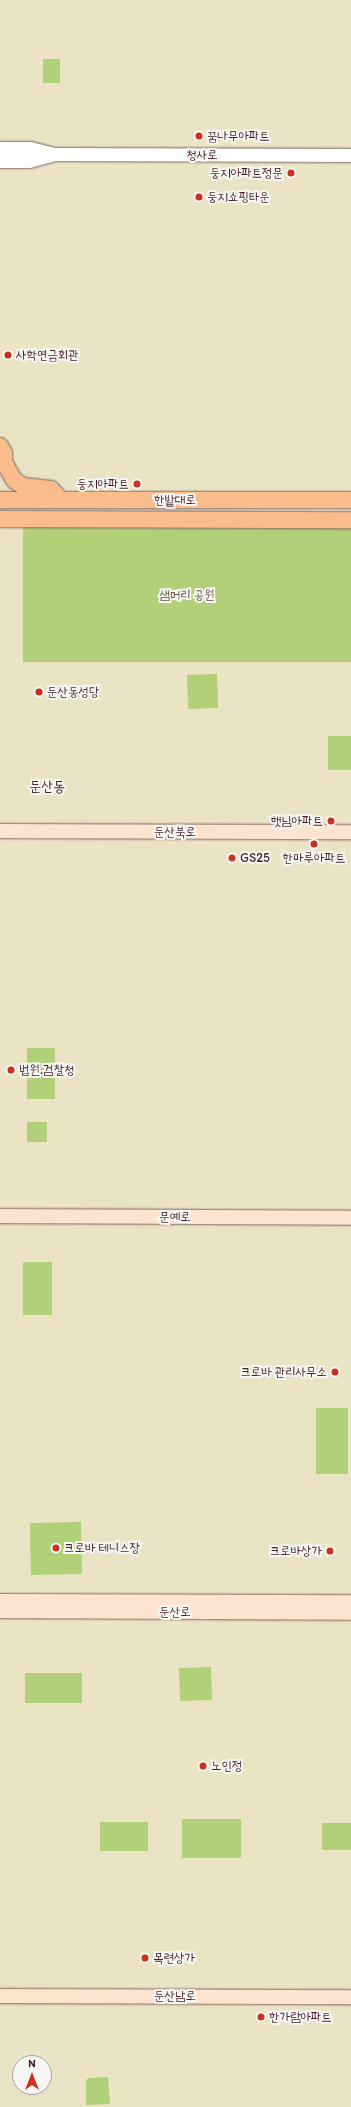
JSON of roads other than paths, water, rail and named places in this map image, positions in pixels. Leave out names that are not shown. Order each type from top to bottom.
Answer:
[{"type":"main road","points":[[0,446],[4,453],[4,462],[14,480],[23,486],[51,489],[63,500]]},
{"type":"main road","name":"한밭대로","points":[[0,500],[351,500]]},
{"type":"main road","name":"한밭대로","points":[[0,519],[351,520]]},
{"type":"main road","name":"둔산북로","points":[[0,831],[351,832]]},
{"type":"main road","name":"문예로","points":[[0,1216],[351,1218]]},
{"type":"main road","name":"둔산로","points":[[0,1601],[351,1602]]},
{"type":"main road","name":"둔산로","points":[[0,1611],[351,1613]]},
{"type":"main road","name":"둔산남로","points":[[0,1996],[351,1997]]},
{"type":"street","name":"청사로","points":[[0,148],[30,148],[54,154],[351,154]]},
{"type":"street","name":"청사로","points":[[0,161],[29,161],[54,154]]},
{"type":"place","name":"꿈나무아파트","points":[[199,136]]},
{"type":"place","name":"둥지아파트정문","points":[[291,173]]},
{"type":"place","name":"둥지쇼핑타운","points":[[199,197]]},
{"type":"place","name":"사학연금회관","points":[[8,355]]},
{"type":"place","name":"둥지아파트","points":[[137,484]]},
{"type":"place","name":"둔산동성당","points":[[39,692]]},
{"type":"place","name":"햇님아파트","points":[[331,821]]},
{"type":"place","name":"한마루아파트","points":[[314,844]]},
{"type":"place","name":"GS25","points":[[232,858]]},
{"type":"place","name":"법원.검찰청","points":[[11,1070]]},
{"type":"place","name":"크로바 관리사무소","points":[[335,1372]]},
{"type":"place","name":"크로바 테니스장","points":[[56,1548]]},
{"type":"place","name":"크로바상가","points":[[330,1551]]},
{"type":"place","name":"노인정","points":[[203,1766]]},
{"type":"place","name":"목련상가","points":[[145,1958]]},
{"type":"place","name":"한가람아파트","points":[[261,2017]]},
{"type":"district","name":"둔산동","points":[[47,787]]},
{"type":"park label","name":"샘머리 공원","points":[[187,595]]}]
